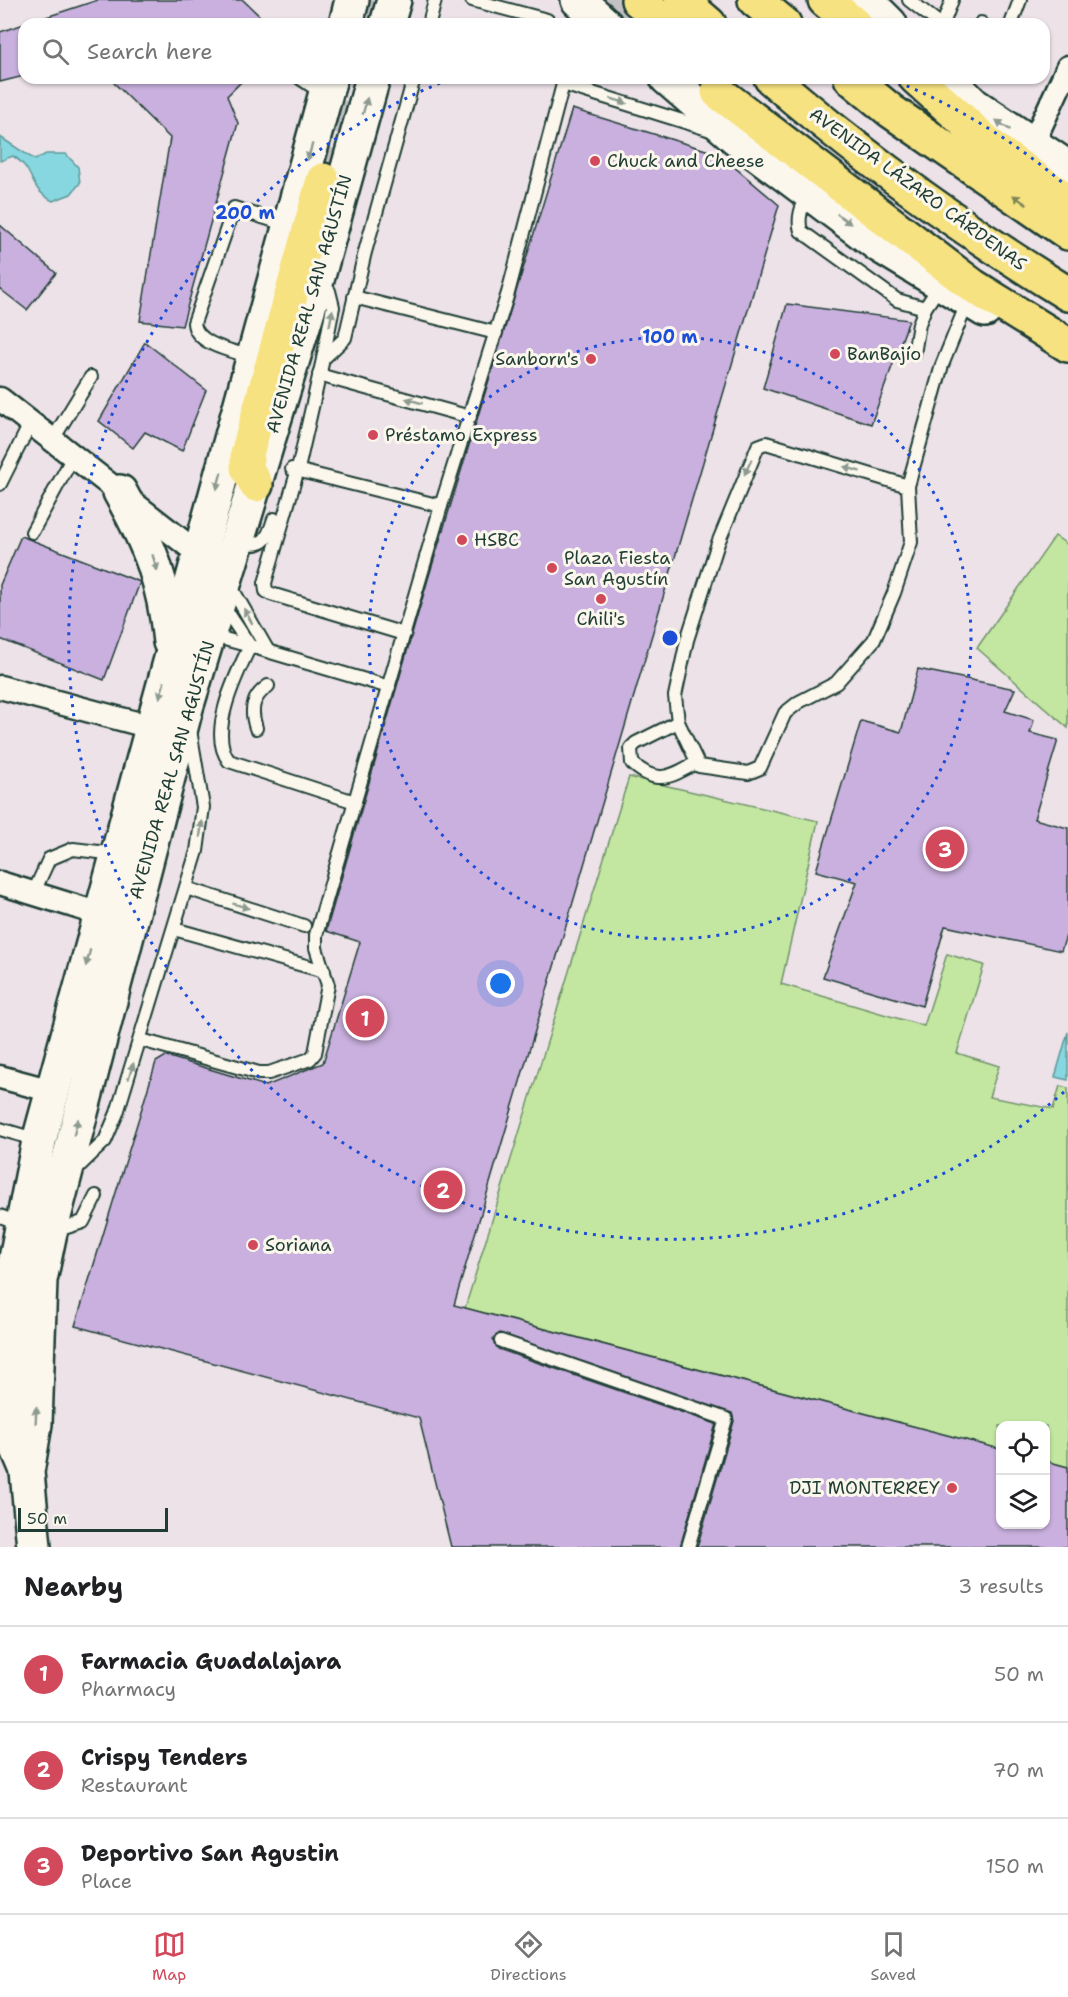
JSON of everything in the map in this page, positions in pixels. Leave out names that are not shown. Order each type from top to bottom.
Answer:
[{"type":"main road","points":[[348,18],[352,0]]},
{"type":"main road","points":[[389,18],[394,0]]},
{"type":"main road","points":[[638,0],[660,18]]},
{"type":"main road","points":[[681,0],[702,18]]},
{"type":"main road","points":[[755,0],[777,18]]},
{"type":"main road","points":[[825,0],[847,18]]},
{"type":"main road","points":[[866,0],[884,18]]},
{"type":"main road","name":"AVENIDA REAL SAN AGUSTÍN","points":[[24,1224],[61,1184],[186,708],[199,619],[217,541],[253,358],[289,225],[319,84]]},
{"type":"main road","name":"AVENIDA REAL SAN AGUSTÍN","points":[[34,1547],[27,1473],[15,1442],[18,1381],[6,1277],[24,1224],[39,1141],[151,727],[199,619],[217,541],[256,485],[315,287],[371,84]]},
{"type":"main road","points":[[674,84],[735,137],[880,246],[933,296],[969,300],[1066,347]]},
{"type":"main road","points":[[858,84],[891,111],[1068,234]]},
{"type":"main road","points":[[923,84],[997,151],[1068,201]]},
{"type":"main road","points":[[944,84],[969,95]]},
{"type":"main road","points":[[954,84],[1032,145],[1068,168]]},
{"type":"main road","points":[[727,85],[973,286],[1066,347]]},
{"type":"main road","name":"AVENIDA LÁZARO CÁRDENAS","points":[[727,85],[767,89],[849,143],[1020,264],[1068,294]]},
{"type":"main road","points":[[256,485],[247,468],[248,454],[323,180]]},
{"type":"main road","points":[[120,492],[153,557],[164,593],[199,619]]},
{"type":"main road","name":"AVENIDA REAL SAN AGUSTÍN","points":[[18,1381],[40,1280],[24,1224]]},
{"type":"street","points":[[1032,145],[1068,67]]},
{"type":"street","points":[[0,399],[120,492],[217,541]]},
{"type":"street","points":[[0,687],[151,727]]},
{"type":"street","points":[[0,883],[100,914]]},
{"type":"street","points":[[0,1077],[52,1091]]},
{"type":"lane","points":[[430,18],[435,0]]},
{"type":"lane","points":[[472,0],[540,18]]},
{"type":"lane","points":[[909,0],[933,18]]},
{"type":"lane","points":[[944,18],[952,0]]},
{"type":"lane","points":[[1013,18],[1020,0]]},
{"type":"lane","points":[[323,359],[345,338],[354,297],[412,84]]},
{"type":"lane","points":[[141,1040],[259,1073],[268,1073],[310,1059],[315,1053],[328,986],[316,948],[316,934],[441,506],[496,333],[561,84]]},
{"type":"lane","points":[[571,84],[735,137]]},
{"type":"lane","points":[[253,358],[212,344],[196,330],[194,323],[234,208],[289,225]]},
{"type":"lane","points":[[315,287],[329,291],[333,301],[323,359],[297,470],[265,579],[266,591],[404,634]]},
{"type":"lane","points":[[914,354],[919,324],[933,296]]},
{"type":"lane","points":[[354,297],[496,333]]},
{"type":"lane","points":[[908,486],[763,443],[758,446],[738,490],[687,640],[675,696],[678,722],[696,763],[702,768],[748,773],[760,768],[785,713],[799,702],[836,683],[874,640],[894,593],[911,542],[908,486],[942,365],[969,300]]},
{"type":"lane","points":[[319,375],[470,417]]},
{"type":"lane","points":[[52,439],[92,377]]},
{"type":"lane","points":[[0,484],[31,422]]},
{"type":"lane","points":[[32,532],[74,455]]},
{"type":"lane","points":[[217,541],[255,545],[267,538],[291,470],[441,506]]},
{"type":"lane","points":[[199,619],[230,616],[250,646]]},
{"type":"lane","points":[[199,619],[250,646],[389,687]]},
{"type":"lane","points":[[199,619],[268,651]]},
{"type":"lane","points":[[250,646],[236,675],[223,718],[219,742],[223,753],[229,761],[355,802]]},
{"type":"lane","points":[[256,728],[252,716],[254,700],[268,686]]},
{"type":"lane","points":[[61,1184],[105,1141],[117,1113],[197,851],[203,807],[186,708]]},
{"type":"lane","points":[[678,722],[636,743],[631,748],[632,763],[651,776],[667,779],[696,763]]},
{"type":"lane","points":[[33,894],[49,859],[73,849],[116,854]]},
{"type":"lane","points":[[186,888],[304,926]]},
{"type":"lane","points":[[174,928],[324,971]]},
{"type":"lane","points":[[0,1129],[39,1141]]},
{"type":"lane","points":[[24,1224],[83,1222],[96,1196]]},
{"type":"lane","points":[[501,1341],[726,1419],[688,1547]]},
{"type":"green space","points":[[1055,536],[1068,545],[1068,728],[977,648]]},
{"type":"green space","points":[[629,777],[818,821],[781,984],[924,1026],[947,954],[984,965],[957,1053],[999,1066],[989,1097],[1053,1109],[1060,1086],[1068,1088],[1068,1467],[1050,1462],[1050,1421],[996,1421],[996,1448],[465,1308]]},
{"type":"water","points":[[0,137],[35,160],[46,154],[66,154],[78,167],[80,183],[71,194],[53,201],[39,190],[21,162],[13,156],[0,161]]},
{"type":"water","points":[[1068,1032],[1068,1080],[1055,1077]]},
{"type":"building","points":[[98,0],[243,0],[262,18],[43,18]]},
{"type":"building","points":[[18,26],[18,78],[0,82],[0,32]]},
{"type":"building","points":[[115,84],[239,84],[227,96],[238,123],[182,326],[140,321],[170,138]]},
{"type":"building","name":"Plaza Fiesta San Agustín","points":[[572,109],[719,154],[779,205],[454,1305],[996,1448],[996,1529],[1050,1529],[1050,1462],[1068,1467],[1068,1547],[697,1547],[734,1421],[732,1413],[500,1333],[493,1339],[498,1349],[716,1424],[680,1547],[451,1547],[419,1418],[75,1326],[156,1062],[166,1056],[266,1086],[323,1063],[360,942],[326,931],[428,579]]},
{"type":"building","points":[[0,225],[56,273],[27,310],[0,289]]},
{"type":"building","name":"BanBajío","points":[[787,304],[909,320],[871,424],[763,388]]},
{"type":"building","points":[[145,342],[206,390],[182,451],[145,432],[133,448],[99,421]]},
{"type":"building","points":[[21,536],[140,582],[104,680],[0,639],[0,585]]},
{"type":"building","points":[[918,669],[1015,689],[1005,711],[1034,720],[1030,733],[1058,740],[1034,819],[1068,828],[1068,930],[1061,951],[945,926],[922,1006],[823,977],[857,882],[816,871],[861,721],[901,732]]},
{"type":"tunnel","points":[[369,18],[374,0]]},
{"type":"tunnel","points":[[605,0],[625,18]]},
{"type":"tunnel","points":[[323,180],[349,84]]},
{"type":"tunnel","points":[[708,84],[718,92]]},
{"type":"place","name":"Chuck and Cheese","points":[[595,161]]},
{"type":"place","name":"BanBajío","points":[[835,354]]},
{"type":"place","name":"Sanborn's","points":[[591,359]]},
{"type":"place","name":"Préstamo Express","points":[[373,435]]},
{"type":"place","name":"HSBC","points":[[462,540]]},
{"type":"place","name":"Plaza Fiesta San Agustín","points":[[552,568]]},
{"type":"place","name":"Chili's","points":[[601,599]]},
{"type":"place","name":"Deportivo San Agustin","points":[[945,849]]},
{"type":"place","name":"Farmacia Guadalajara","points":[[365,1018]]},
{"type":"place","name":"Crispy Tenders","points":[[443,1190]]},
{"type":"place","name":"Soriana","points":[[253,1245]]},
{"type":"place","name":"DJI MONTERREY","points":[[952,1488]]}]
